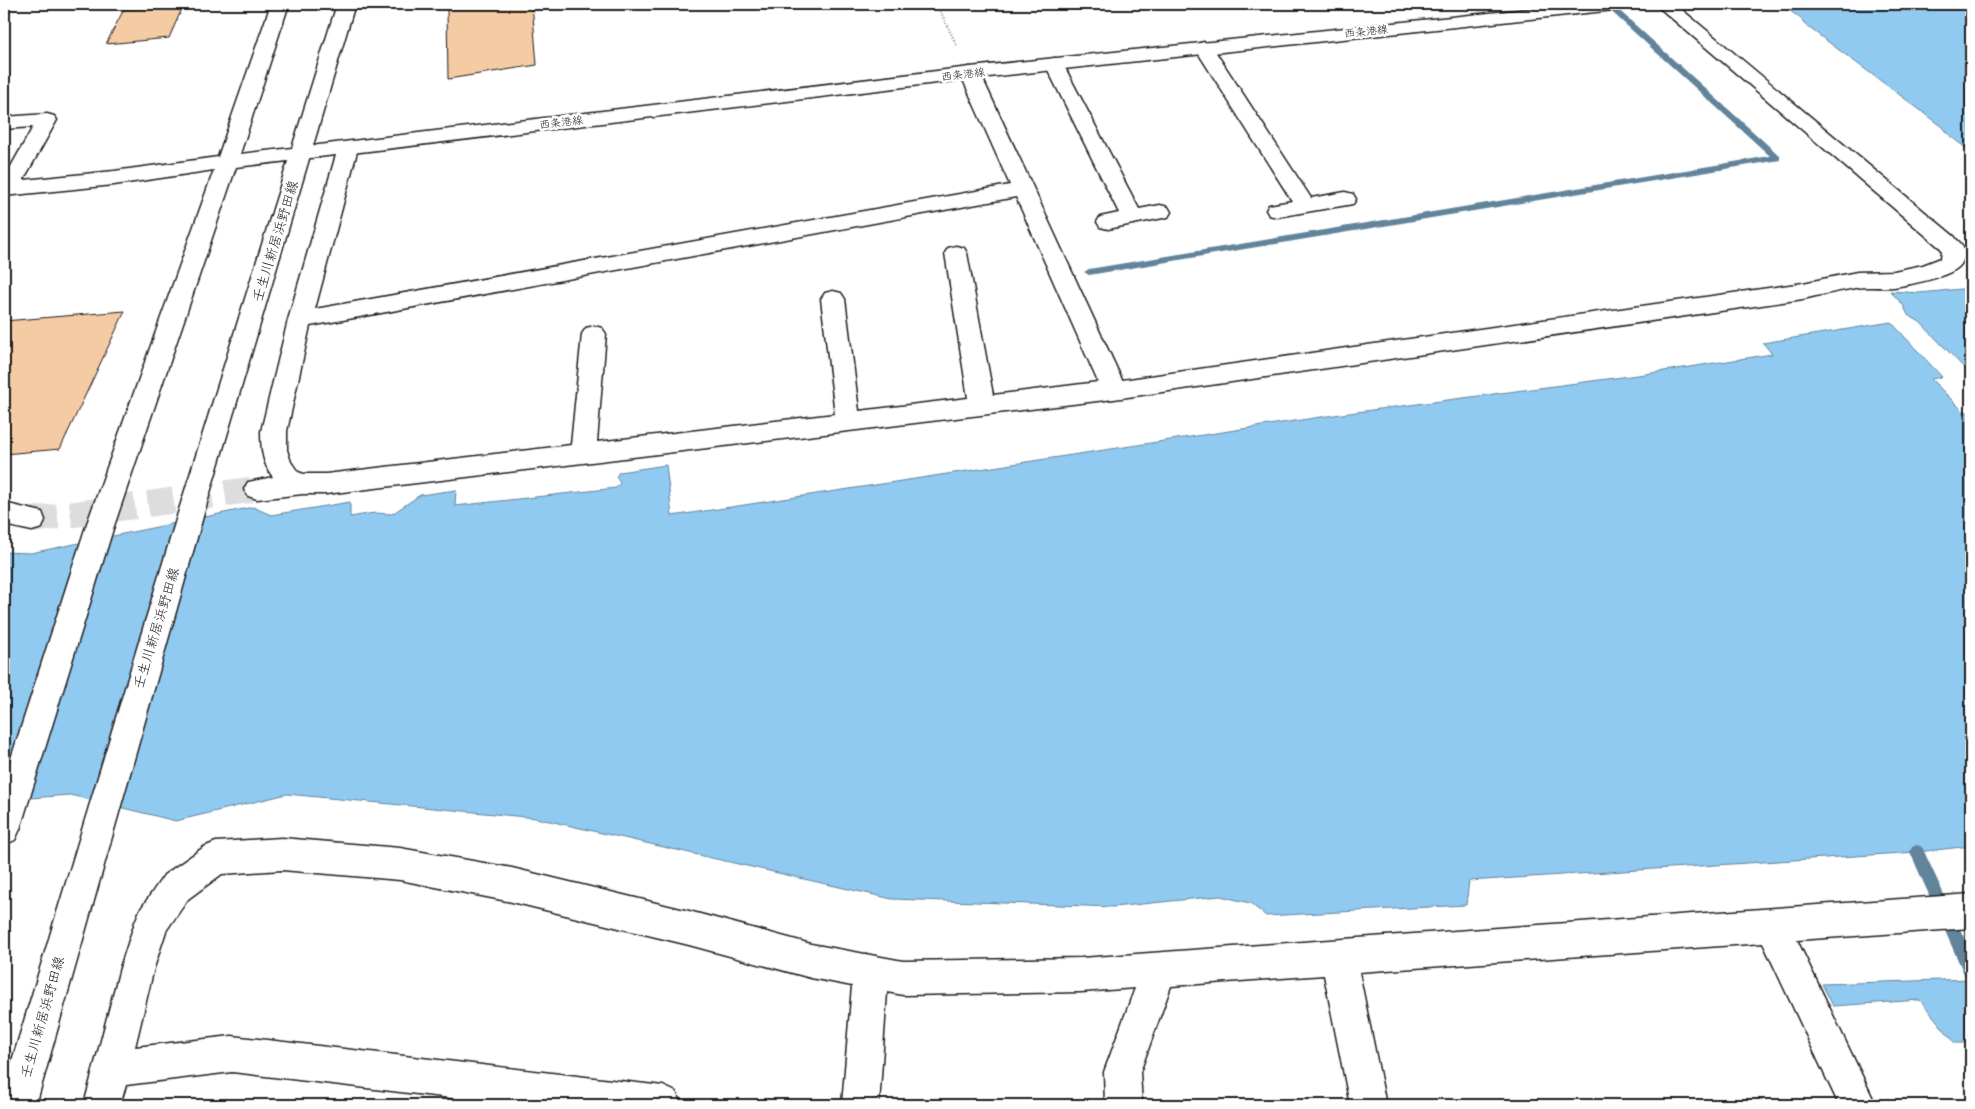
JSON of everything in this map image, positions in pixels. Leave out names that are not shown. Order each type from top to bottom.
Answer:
[{"type":"street","points":[[7,820],[99,529],[280,4]]},
{"type":"street","name":"壬生川新居浜野田線","points":[[17,1105],[92,844],[346,4]]},
{"type":"street","name":"西条港線","points":[[302,153],[970,73],[1624,4]]},
{"type":"street","points":[[257,490],[303,484],[326,484],[1114,390],[1793,292],[1857,280],[1894,278],[1928,271],[1948,263],[1953,256],[1953,249],[1947,242],[1664,4]]},
{"type":"street","points":[[1204,48],[1305,205]]},
{"type":"street","points":[[1054,64],[1132,217]]},
{"type":"street","points":[[970,73],[1114,390]]},
{"type":"street","points":[[4,123],[47,120],[6,188]]},
{"type":"street","points":[[303,484],[288,479],[279,466],[274,450],[274,431],[300,320],[348,148]]},
{"type":"street","points":[[6,188],[114,178],[302,153]]},
{"type":"street","points":[[300,320],[1023,189]]},
{"type":"street","points":[[1277,210],[1345,199]]},
{"type":"street","points":[[1108,222],[1160,212]]},
{"type":"street","points":[[956,253],[982,406]]},
{"type":"street","points":[[833,299],[848,422]]},
{"type":"street","points":[[583,453],[594,334]]},
{"type":"street","points":[[4,514],[32,520]]},
{"type":"street","points":[[102,1105],[137,968],[152,922],[176,887],[216,858],[282,854],[400,864],[512,885],[689,928],[811,961],[903,978],[1081,974],[1971,911]]},
{"type":"street","points":[[1772,925],[1858,1105]]},
{"type":"street","points":[[1338,956],[1368,1105]]},
{"type":"street","points":[[1124,1105],[1122,1072],[1160,969]]},
{"type":"street","points":[[860,1105],[871,971]]},
{"type":"street","points":[[111,1068],[232,1054],[663,1105]]},
{"type":"path","points":[[937,4],[970,73]]},
{"type":"water","points":[[1781,4],[1971,4],[1971,152],[1950,136],[1943,127],[1804,24],[1801,19]]},
{"type":"water","points":[[1971,288],[1971,375],[1920,322],[1908,315],[1903,305],[1890,291],[1920,293]]},
{"type":"water","points":[[1891,322],[1942,377],[1931,379],[1963,411],[1971,413],[1971,846],[1917,852],[1469,881],[1466,905],[1266,916],[1250,903],[1220,896],[1113,907],[892,899],[536,818],[287,794],[176,821],[70,795],[4,800],[4,552],[31,553],[253,507],[271,515],[350,502],[350,517],[374,513],[392,514],[420,495],[456,490],[455,506],[616,488],[620,483],[616,477],[619,472],[666,465],[672,516],[1334,415],[1645,374],[1772,354],[1763,343]]},
{"type":"water","points":[[1971,979],[1971,1043],[1955,1043],[1920,1000],[1833,1006],[1822,984]]},
{"type":"building","points":[[184,4],[169,38],[106,44],[124,9]]},
{"type":"building","points":[[478,4],[532,4],[537,65],[448,79],[447,8]]},
{"type":"building","points":[[125,311],[60,449],[4,454],[4,321]]},
{"type":"waterway","points":[[1089,272],[1777,158],[1607,4]]},
{"type":"waterway","points":[[1917,852],[1971,970]]},
{"type":"tunnel","points":[[32,520],[257,489]]}]
